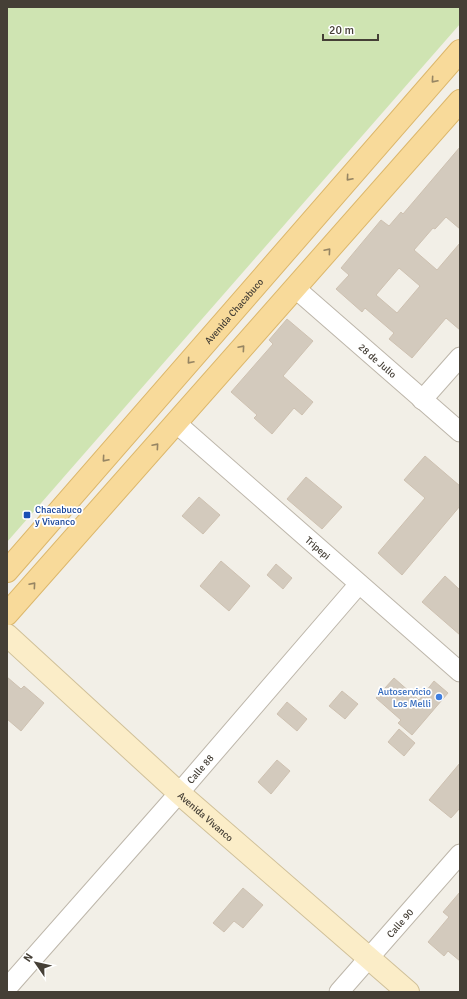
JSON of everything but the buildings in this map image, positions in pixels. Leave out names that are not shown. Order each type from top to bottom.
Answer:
[{"type":"main road","name":"Avenida Chacabuco","points":[[7,571],[460,51]]},
{"type":"main road","points":[[7,614],[460,102]]},
{"type":"main road","name":"Avenida Vivanco","points":[[7,636],[179,793],[408,992]]},
{"type":"street","name":"28 de Julio","points":[[295,288],[460,432]]},
{"type":"street","points":[[422,400],[460,357]]},
{"type":"street","name":"Tripepi","points":[[176,423],[460,672]]},
{"type":"street","name":"Calle 88","points":[[7,988],[179,793],[359,584]]},
{"type":"street","name":"Calle 90","points":[[339,992],[460,854]]},
{"type":"green space","points":[[7,7],[460,7],[460,24],[7,542]]},
{"type":"place","name":"Chacabuco y Vivanco","points":[[27,515]]},
{"type":"place","name":"Autoservicio Los Melli","points":[[439,697]]}]
